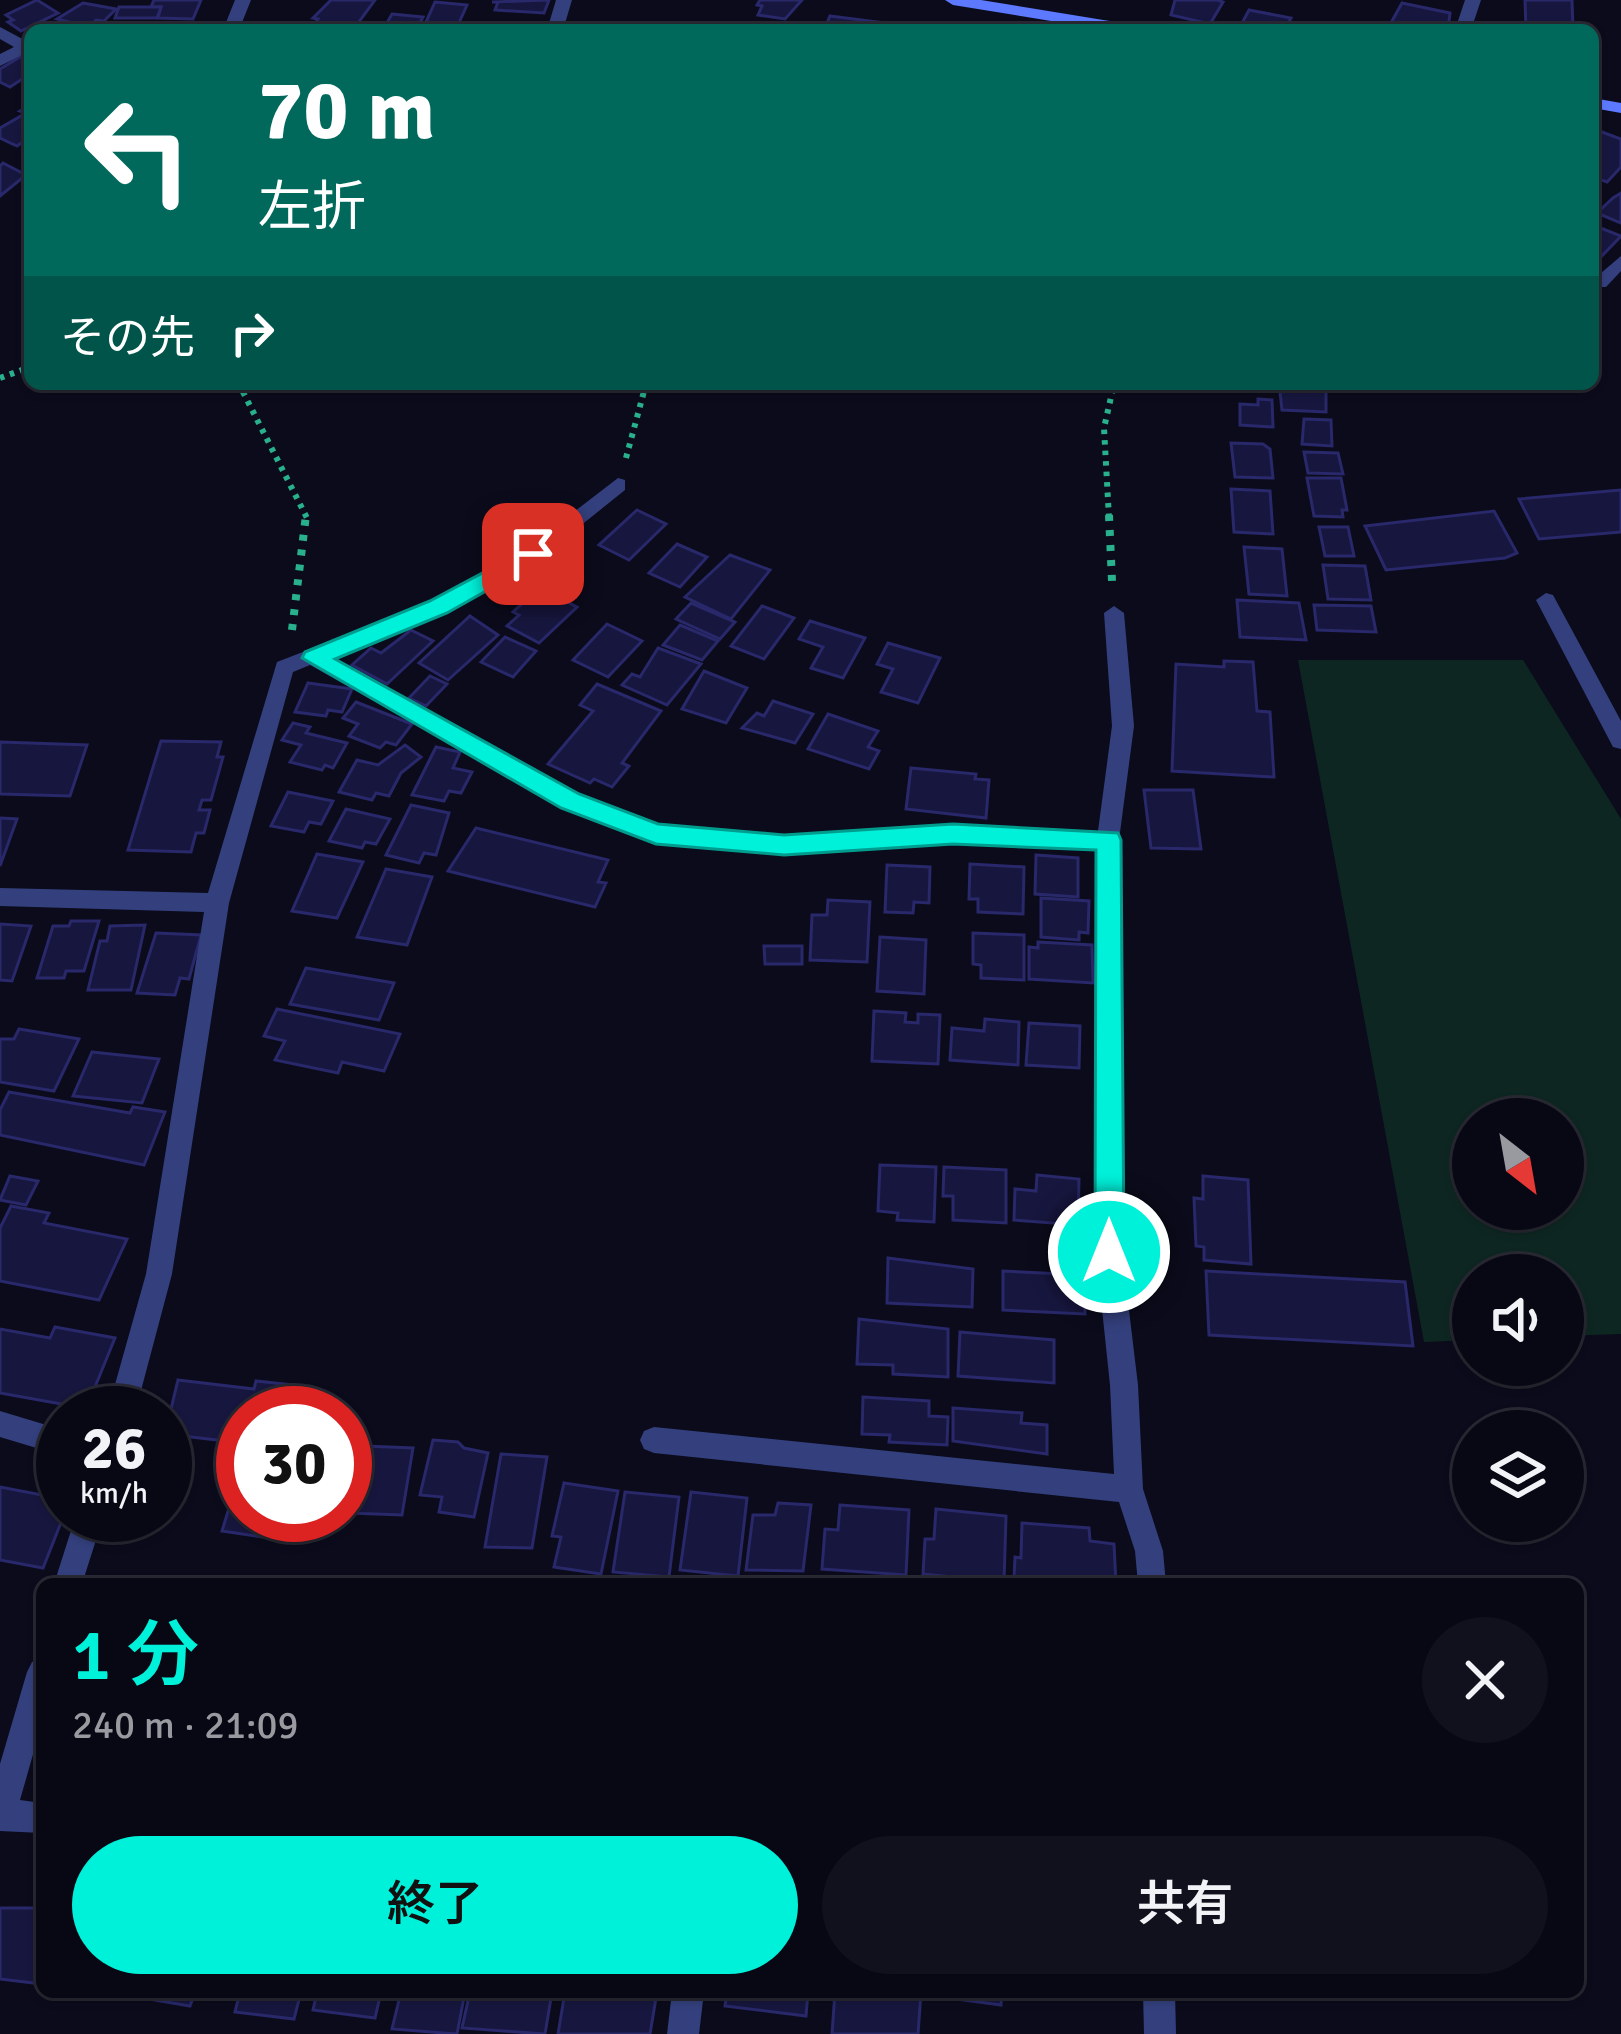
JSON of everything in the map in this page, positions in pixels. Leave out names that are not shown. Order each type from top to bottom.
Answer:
[{"type":"main road","points":[[953,0],[1098,24]]},
{"type":"street","points":[[1600,283],[1621,261]]},
{"type":"street","points":[[129,1386],[159,1274],[193,1033],[218,903],[284,667],[439,607],[512,570],[618,484]]},
{"type":"street","points":[[1546,600],[1621,741]]},
{"type":"street","points":[[1114,613],[1123,726],[1108,840],[1109,1252],[1124,1385],[1129,1489],[1149,1552],[1151,1578]]},
{"type":"street","points":[[314,658],[570,801],[656,834],[784,845],[953,834],[1108,840]]},
{"type":"street","points":[[0,896],[218,903]]},
{"type":"street","points":[[0,1424],[36,1435]]},
{"type":"street","points":[[654,1440],[1129,1489]]},
{"type":"street","points":[[70,1578],[81,1542]]},
{"type":"street","points":[[36,1692],[0,1815],[36,1818]]},
{"type":"street","points":[[682,2034],[687,1998]]},
{"type":"street","points":[[1159,1998],[1160,2034]]},
{"type":"path","points":[[245,390],[307,517],[300,596],[284,667]]},
{"type":"path","points":[[618,484],[644,390]]},
{"type":"path","points":[[1113,390],[1104,428],[1114,613]]},
{"type":"green space","points":[[1298,660],[1523,660],[1621,819],[1621,1334],[1584,1335],[1584,1254],[1452,1254],[1452,1341],[1424,1342]]},
{"type":"building","points":[[37,0],[58,13],[24,24],[21,31],[6,15]]},
{"type":"building","points":[[154,0],[201,0],[193,19],[158,18],[161,7],[151,7]]},
{"type":"building","points":[[331,0],[375,0],[357,24],[315,24],[318,19],[313,18]]},
{"type":"building","points":[[549,0],[544,13],[495,10],[498,2],[492,2]]},
{"type":"building","points":[[760,0],[802,0],[785,19],[758,15]]},
{"type":"building","points":[[1175,0],[1223,2],[1210,24],[1171,15]]},
{"type":"building","points":[[1525,0],[1572,0],[1573,24],[1526,24]]},
{"type":"building","points":[[435,2],[467,5],[458,24],[426,22]]},
{"type":"building","points":[[83,3],[116,9],[104,21],[92,24],[57,19]]},
{"type":"building","points":[[1402,3],[1450,13],[1449,24],[1390,24]]},
{"type":"building","points":[[119,7],[161,7],[157,18],[115,18]]},
{"type":"building","points":[[1249,10],[1291,18],[1288,24],[1242,24]]},
{"type":"building","points":[[392,14],[423,17],[419,24],[386,24]]},
{"type":"building","points":[[830,16],[886,24],[827,24]]},
{"type":"building","points":[[24,59],[24,78],[10,87],[0,82],[0,69]]},
{"type":"building","points":[[24,114],[24,141],[17,146],[0,138],[0,128]]},
{"type":"building","points":[[1599,135],[1621,139],[1621,167],[1607,182],[1599,179]]},
{"type":"building","points":[[3,163],[24,177],[0,196]]},
{"type":"building","points":[[1621,193],[1621,223],[1599,214]]},
{"type":"building","points":[[1599,227],[1621,236],[1599,259]]},
{"type":"building","points":[[1326,390],[1326,412],[1282,410],[1280,392]]},
{"type":"building","points":[[1258,399],[1272,400],[1273,427],[1240,425],[1240,404],[1258,405]]},
{"type":"building","points":[[1304,419],[1331,420],[1332,446],[1302,444]]},
{"type":"building","points":[[1231,443],[1263,444],[1270,449],[1273,478],[1235,477]]},
{"type":"building","points":[[1304,452],[1338,453],[1343,474],[1308,473]]},
{"type":"building","points":[[1307,478],[1341,478],[1347,510],[1342,510],[1343,517],[1314,516]]},
{"type":"building","points":[[1231,489],[1270,491],[1273,534],[1234,532]]},
{"type":"building","points":[[1621,490],[1621,532],[1539,539],[1519,499]]},
{"type":"building","points":[[637,510],[666,524],[629,560],[599,545]]},
{"type":"building","points":[[1494,511],[1517,553],[1505,558],[1386,570],[1365,526]]},
{"type":"building","points":[[1319,527],[1348,527],[1354,556],[1325,556]]},
{"type":"building","points":[[677,544],[707,557],[680,587],[649,573]]},
{"type":"building","points":[[1244,547],[1282,549],[1287,596],[1249,594]]},
{"type":"building","points":[[730,555],[770,570],[731,619],[685,597]]},
{"type":"building","points":[[1323,565],[1365,566],[1371,600],[1328,599]]},
{"type":"building","points":[[540,588],[577,607],[539,643],[507,626],[519,615],[513,612]]},
{"type":"building","points":[[1237,600],[1299,603],[1306,640],[1240,637]]},
{"type":"building","points":[[691,603],[735,622],[720,639],[676,619]]},
{"type":"building","points":[[1314,605],[1371,606],[1376,632],[1317,630]]},
{"type":"building","points":[[762,606],[794,618],[764,659],[731,646]]},
{"type":"building","points":[[470,616],[498,635],[448,680],[419,663]]},
{"type":"building","points":[[810,621],[865,638],[843,678],[811,668],[823,647],[799,639]]},
{"type":"building","points":[[607,624],[642,641],[608,677],[573,660]]},
{"type":"building","points":[[680,625],[718,641],[702,660],[663,645]]},
{"type":"building","points":[[411,630],[433,641],[387,684],[352,665],[371,648],[381,653]]},
{"type":"building","points":[[505,637],[536,651],[513,677],[481,662]]},
{"type":"building","points":[[888,643],[940,658],[918,703],[881,692],[893,669],[877,664]]},
{"type":"building","points":[[658,648],[701,664],[667,705],[622,685],[632,674],[640,677]]},
{"type":"building","points":[[1224,661],[1253,662],[1257,711],[1270,712],[1274,777],[1172,771],[1176,664],[1224,667]]},
{"type":"building","points":[[704,671],[747,688],[726,723],[682,709]]},
{"type":"building","points":[[430,676],[447,684],[426,706],[409,698]]},
{"type":"building","points":[[308,683],[352,689],[342,712],[328,710],[326,716],[295,712]]},
{"type":"building","points":[[597,684],[661,711],[622,763],[629,766],[612,787],[594,779],[590,783],[548,764],[593,711],[580,705]]},
{"type":"building","points":[[773,701],[813,714],[795,743],[742,728],[757,713],[764,716]]},
{"type":"building","points":[[356,702],[412,724],[396,745],[386,742],[380,748],[349,736],[358,724],[343,718]]},
{"type":"building","points":[[828,714],[878,731],[868,747],[879,751],[869,769],[808,749]]},
{"type":"building","points":[[293,723],[310,727],[306,733],[347,743],[333,768],[290,762],[301,745],[282,740]]},
{"type":"building","points":[[161,741],[221,742],[217,757],[223,757],[211,800],[202,800],[199,810],[210,810],[204,833],[196,833],[191,852],[128,850]]},
{"type":"building","points":[[0,742],[87,745],[70,796],[0,794]]},
{"type":"building","points":[[405,745],[421,757],[401,773],[389,796],[376,793],[372,800],[339,792],[357,760],[378,765]]},
{"type":"building","points":[[436,747],[460,752],[453,768],[472,772],[461,793],[449,791],[444,801],[412,795]]},
{"type":"building","points":[[911,768],[976,774],[975,779],[989,780],[986,818],[906,809]]},
{"type":"building","points":[[1144,790],[1193,790],[1201,849],[1151,848]]},
{"type":"building","points":[[288,792],[333,801],[321,824],[309,822],[304,832],[271,826]]},
{"type":"building","points":[[411,805],[449,813],[436,855],[424,853],[419,863],[386,855]]},
{"type":"building","points":[[346,809],[390,819],[376,844],[365,842],[362,848],[329,841]]},
{"type":"building","points":[[0,818],[17,819],[0,866]]},
{"type":"building","points":[[476,828],[608,860],[598,882],[606,883],[595,907],[448,871]]},
{"type":"building","points":[[317,854],[363,862],[337,918],[292,911]]},
{"type":"building","points":[[1036,855],[1078,858],[1078,897],[1035,894]]},
{"type":"building","points":[[970,864],[1024,867],[1023,914],[978,912],[978,899],[969,899]]},
{"type":"building","points":[[887,865],[930,867],[929,903],[914,902],[913,913],[885,912]]},
{"type":"building","points":[[386,869],[432,877],[407,945],[357,937]]},
{"type":"building","points":[[1041,898],[1089,901],[1088,933],[1079,932],[1079,940],[1041,937]]},
{"type":"building","points":[[828,900],[870,902],[867,962],[810,960],[812,915],[827,915]]},
{"type":"building","points":[[71,921],[99,921],[84,971],[66,971],[64,978],[37,978],[53,926],[69,926]]},
{"type":"building","points":[[0,924],[31,926],[12,981],[0,980]]},
{"type":"building","points":[[145,925],[131,990],[88,990],[100,941],[107,941],[110,926]]},
{"type":"building","points":[[156,933],[201,935],[189,979],[180,978],[175,995],[137,993]]},
{"type":"building","points":[[973,933],[1024,935],[1024,980],[981,978],[981,965],[973,964]]},
{"type":"building","points":[[880,937],[926,940],[924,994],[877,991]]},
{"type":"building","points":[[1038,942],[1092,945],[1093,983],[1029,979],[1029,947],[1038,948]]},
{"type":"building","points":[[764,946],[802,946],[802,964],[765,964]]},
{"type":"building","points":[[306,968],[394,983],[379,1020],[290,1004]]},
{"type":"building","points":[[277,1009],[400,1034],[384,1071],[342,1062],[338,1073],[275,1060],[285,1041],[264,1036]]},
{"type":"building","points":[[874,1011],[906,1013],[905,1022],[918,1023],[918,1014],[940,1015],[938,1064],[872,1061]]},
{"type":"building","points":[[985,1019],[1019,1022],[1018,1065],[950,1060],[952,1028],[984,1031]]},
{"type":"building","points":[[1029,1023],[1080,1026],[1079,1068],[1026,1065]]},
{"type":"building","points":[[19,1029],[79,1039],[54,1091],[0,1082],[0,1039],[14,1039]]},
{"type":"building","points":[[92,1052],[159,1059],[142,1103],[73,1096]]},
{"type":"building","points":[[9,1092],[130,1113],[133,1107],[165,1112],[144,1165],[0,1135],[0,1110]]},
{"type":"building","points":[[880,1165],[936,1167],[934,1222],[897,1220],[898,1213],[878,1211]]},
{"type":"building","points":[[944,1167],[1006,1170],[1006,1223],[953,1220],[953,1196],[943,1196]]},
{"type":"building","points":[[1037,1175],[1079,1179],[1078,1225],[1014,1220],[1015,1189],[1036,1191]]},
{"type":"building","points":[[10,1176],[38,1181],[26,1205],[0,1200]]},
{"type":"building","points":[[1203,1176],[1248,1180],[1251,1264],[1204,1260],[1204,1247],[1196,1246],[1194,1198],[1203,1199]]},
{"type":"building","points":[[11,1206],[49,1213],[44,1223],[127,1239],[99,1300],[0,1281],[0,1228]]},
{"type":"building","points":[[888,1258],[973,1269],[972,1307],[887,1303]]},
{"type":"building","points":[[1003,1271],[1084,1275],[1085,1314],[1003,1310]]},
{"type":"building","points":[[1206,1271],[1405,1282],[1413,1346],[1209,1335]]},
{"type":"building","points":[[859,1319],[948,1329],[948,1377],[893,1374],[893,1365],[857,1364]]},
{"type":"building","points":[[55,1327],[115,1338],[95,1386],[36,1386],[36,1399],[0,1393],[0,1329],[50,1338]]},
{"type":"building","points":[[960,1332],[1054,1340],[1054,1383],[958,1376]]},
{"type":"building","points":[[178,1380],[229,1386],[216,1386],[216,1440],[192,1437],[192,1386],[177,1386]]},
{"type":"building","points":[[256,1381],[303,1386],[255,1386]]},
{"type":"building","points":[[863,1397],[929,1401],[929,1416],[948,1417],[947,1445],[889,1442],[890,1435],[862,1434]]},
{"type":"building","points":[[953,1408],[1022,1413],[1021,1423],[1047,1425],[1047,1454],[953,1441]]},
{"type":"building","points":[[433,1440],[458,1442],[488,1453],[474,1517],[439,1512],[442,1497],[420,1495]]},
{"type":"building","points":[[372,1446],[413,1448],[402,1515],[372,1514]]},
{"type":"building","points":[[501,1454],[547,1457],[532,1548],[485,1547]]},
{"type":"building","points":[[564,1483],[618,1491],[601,1574],[554,1567],[561,1537],[552,1536]]},
{"type":"building","points":[[0,1487],[36,1494],[36,1542],[53,1542],[43,1568],[0,1560]]},
{"type":"building","points":[[625,1492],[679,1497],[669,1577],[613,1572]]},
{"type":"building","points":[[691,1492],[747,1498],[738,1576],[680,1570]]},
{"type":"building","points":[[778,1503],[811,1505],[803,1571],[746,1570],[753,1515],[775,1515]]},
{"type":"building","points":[[840,1505],[909,1510],[906,1575],[822,1569],[825,1529],[838,1530]]},
{"type":"building","points":[[936,1509],[1006,1516],[1004,1578],[923,1574],[925,1539],[934,1539]]},
{"type":"building","points":[[1022,1523],[1089,1528],[1090,1541],[1114,1544],[1116,1578],[1014,1578],[1015,1557],[1021,1558]]},
{"type":"building","points":[[0,1908],[36,1908],[36,1983],[0,1979]]},
{"type":"building","points":[[156,1998],[193,1998],[190,2006]]},
{"type":"building","points":[[238,1998],[299,1998],[294,2019],[235,2012]]},
{"type":"building","points":[[316,1998],[380,1998],[375,2018],[313,2010]]},
{"type":"building","points":[[400,1998],[464,1998],[457,2034],[392,2029]]},
{"type":"building","points":[[469,1998],[551,1998],[545,2034],[462,2028]]},
{"type":"building","points":[[564,1998],[656,1998],[650,2034],[558,2034]]},
{"type":"building","points":[[726,1998],[808,1998],[806,2016],[725,2006]]},
{"type":"building","points":[[835,1998],[921,1998],[918,2034],[832,2034]]},
{"type":"building","points":[[949,1998],[1002,1998],[1001,2005]]},
{"type":"route","points":[[533,554],[512,570],[439,607],[314,658],[570,801],[656,834],[784,845],[953,834],[1108,840],[1109,1252]]}]
